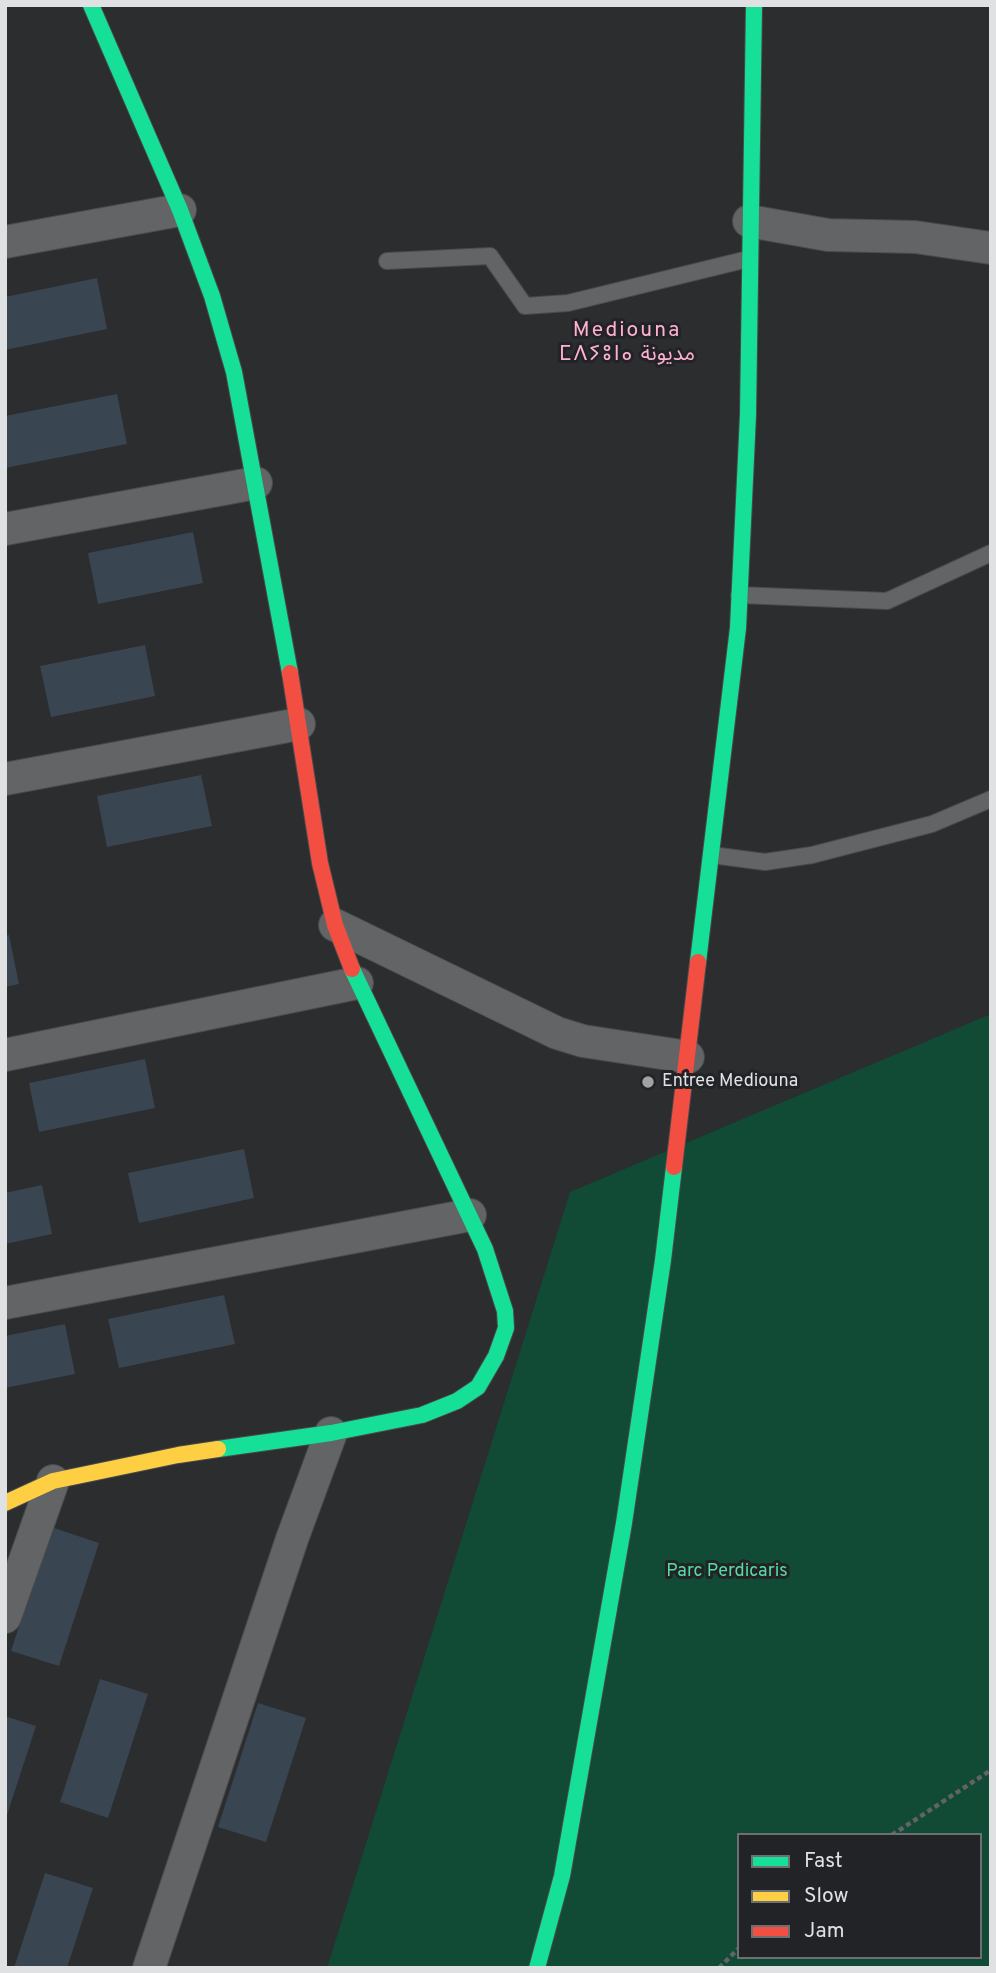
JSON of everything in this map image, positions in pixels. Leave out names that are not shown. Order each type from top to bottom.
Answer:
[{"type":"street","points":[[5,1503],[53,1481],[178,1455],[331,1433],[422,1415],[457,1401],[478,1387],[496,1356],[506,1328],[505,1311],[497,1283],[470,1215],[357,983],[335,925],[320,863],[299,724],[234,372],[212,296],[180,210],[91,5]]},
{"type":"street","points":[[537,1968],[562,1877],[624,1524],[663,1260],[738,628],[748,415],[748,260],[754,5]]},
{"type":"street","points":[[5,242],[180,210]]},
{"type":"street","points":[[749,221],[828,235],[915,237],[991,248]]},
{"type":"street","points":[[5,529],[256,483]]},
{"type":"street","points":[[5,779],[299,724]]},
{"type":"street","points":[[335,925],[558,1033],[583,1041],[688,1057]]},
{"type":"street","points":[[5,1055],[357,983]]},
{"type":"street","points":[[5,1303],[470,1215]]},
{"type":"street","points":[[149,1968],[292,1539],[331,1433]]},
{"type":"street","points":[[5,1617],[53,1481]]},
{"type":"lane","points":[[387,261],[491,256],[525,306],[568,303],[748,260]]},
{"type":"lane","points":[[739,594],[887,601],[991,554]]},
{"type":"lane","points":[[712,855],[765,862],[812,855],[932,824],[991,799]]},
{"type":"path","points":[[895,1833],[991,1770]]},
{"type":"path","points":[[719,1968],[737,1950]]},
{"type":"green space","name":"Parc Perdicaris","points":[[991,1014],[991,1968],[327,1968],[570,1192]]},
{"type":"building","points":[[97,278],[107,329],[5,350],[5,297]]},
{"type":"building","points":[[117,394],[127,444],[5,468],[5,416]]},
{"type":"building","points":[[193,532],[203,583],[98,604],[88,553]]},
{"type":"building","points":[[145,645],[155,696],[51,717],[40,666]]},
{"type":"building","points":[[201,775],[212,826],[107,847],[97,796]]},
{"type":"building","points":[[9,935],[19,984],[5,987],[5,936]]},
{"type":"building","points":[[145,1059],[155,1108],[39,1132],[29,1083]]},
{"type":"building","points":[[244,1149],[254,1198],[139,1223],[128,1173]]},
{"type":"building","points":[[42,1185],[52,1234],[5,1244],[5,1193]]},
{"type":"building","points":[[224,1295],[235,1344],[119,1368],[108,1319]]},
{"type":"building","points":[[65,1324],[75,1374],[5,1388],[5,1336]]},
{"type":"building","points":[[51,1527],[99,1543],[59,1666],[11,1651]]},
{"type":"building","points":[[100,1679],[148,1694],[108,1818],[60,1802]]},
{"type":"building","points":[[258,1703],[306,1718],[266,1842],[218,1827]]},
{"type":"building","points":[[5,1716],[36,1726],[6,1818],[5,1818]]},
{"type":"building","points":[[45,1873],[93,1888],[67,1968],[14,1968]]},
{"type":"traffic: fast","points":[[91,5],[180,210],[212,296],[234,372],[290,673]]},
{"type":"traffic: fast","points":[[698,962],[738,628],[748,415],[754,5]]},
{"type":"traffic: fast","points":[[218,1449],[331,1433],[422,1415],[457,1401],[478,1387],[496,1356],[506,1328],[505,1311],[485,1249],[352,969]]},
{"type":"traffic: fast","points":[[537,1968],[562,1876],[624,1523],[674,1167]]},
{"type":"traffic: slow","points":[[5,1503],[53,1481],[218,1449]]},
{"type":"traffic: jam","points":[[290,673],[320,863],[335,925],[352,969]]},
{"type":"traffic: jam","points":[[674,1167],[698,962]]},
{"type":"place","name":"Entree Mediouna","points":[[648,1082]]},
{"type":"district","name":"Mediouna ⵎⴷⵢⵓⵏⴰ مديونة","points":[[627,344]]}]
